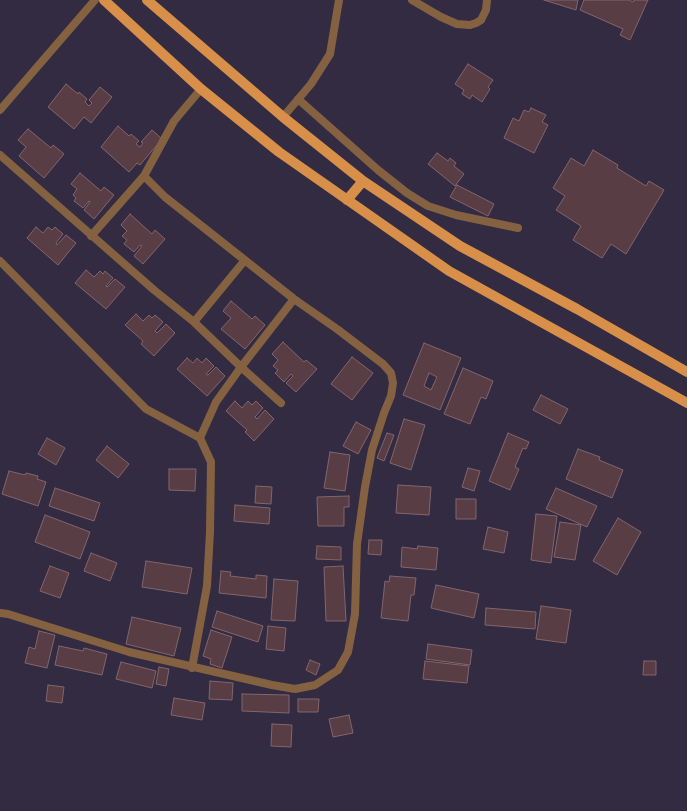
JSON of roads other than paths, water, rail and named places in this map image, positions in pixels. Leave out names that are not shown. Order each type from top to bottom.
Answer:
[{"type":"main road","points":[[104,0],[201,90],[280,152],[449,271],[687,403]]},
{"type":"main road","points":[[148,0],[283,117],[363,181],[460,246],[577,309],[687,372]]},
{"type":"main road","points":[[347,200],[363,181]]},
{"type":"street","points":[[0,110],[95,0]]},
{"type":"street","points":[[283,117],[311,84],[330,54],[339,0]]},
{"type":"street","points":[[412,0],[441,17],[458,24],[470,25],[480,20],[486,10],[487,0]]},
{"type":"street","points":[[91,236],[144,176],[174,121],[201,90]]},
{"type":"street","points":[[298,99],[378,170],[407,193],[428,206],[456,215],[518,228]]},
{"type":"street","points":[[0,155],[91,236],[194,322],[241,367],[282,403]]},
{"type":"street","points":[[0,613],[8,614],[129,652],[272,686],[295,689],[315,685],[338,670],[348,652],[355,614],[357,544],[365,486],[372,450],[391,396],[393,383],[391,374],[383,364],[338,329],[294,299],[165,197],[144,176]]},
{"type":"street","points":[[194,322],[245,260]]},
{"type":"street","points":[[0,261],[146,409],[200,438],[211,462],[210,532],[207,586],[192,668]]},
{"type":"street","points":[[200,438],[216,402],[294,299]]}]
